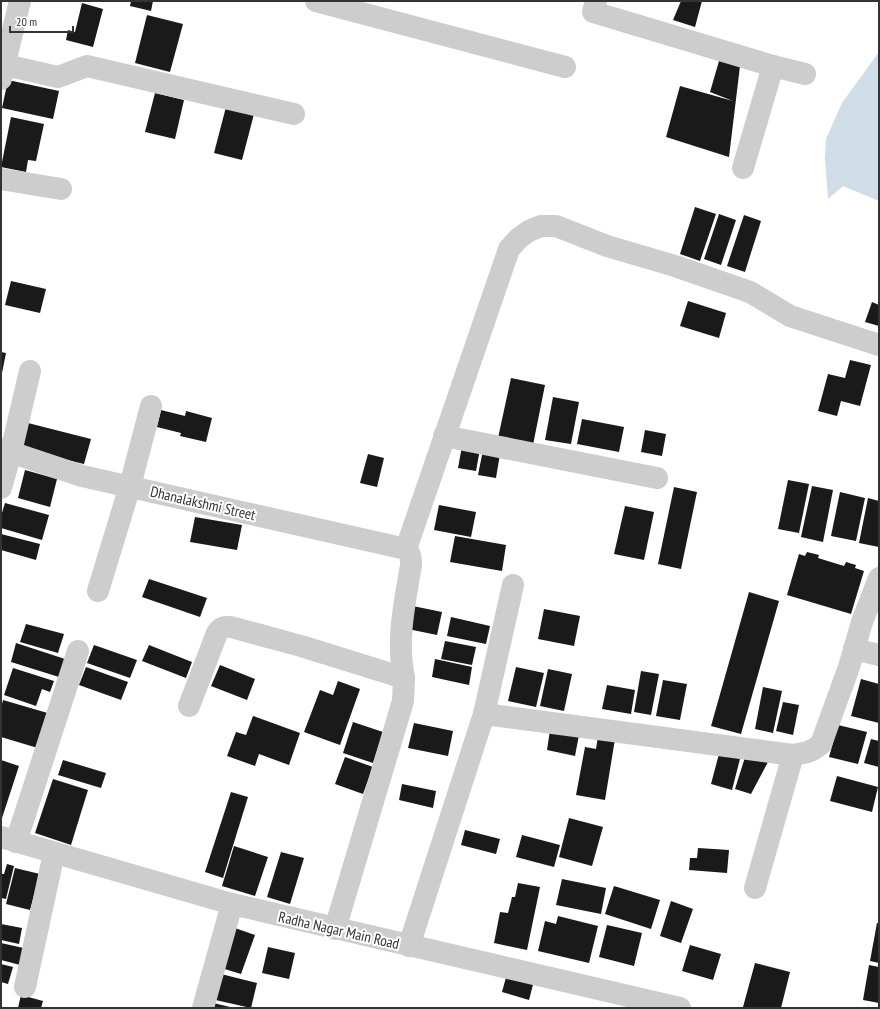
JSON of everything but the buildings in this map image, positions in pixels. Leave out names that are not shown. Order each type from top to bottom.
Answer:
[{"type":"street","points":[[20,1],[3,72],[58,77],[87,66],[294,114]]},
{"type":"street","points":[[316,1],[565,66]]},
{"type":"street","points":[[596,1],[593,12],[805,74]]},
{"type":"street","points":[[743,168],[774,66]]},
{"type":"street","points":[[1,179],[61,189]]},
{"type":"street","points":[[335,929],[403,701],[404,678],[401,663],[401,629],[411,565],[411,556],[406,549],[509,249],[519,238],[529,231],[541,226],[556,226],[607,246],[675,266],[750,292],[790,316],[879,345]]},
{"type":"street","points":[[1,488],[6,450],[30,371]]},
{"type":"street","points":[[98,591],[130,486],[151,406]]},
{"type":"street","points":[[444,436],[658,478]]},
{"type":"street","name":"Dhanalakshmi Street","points":[[6,450],[82,476],[406,549]]},
{"type":"street","points":[[484,714],[793,755],[815,750],[821,744],[849,667],[862,622],[879,578]]},
{"type":"street","points":[[409,946],[484,714],[513,585]]},
{"type":"street","points":[[189,706],[217,633],[223,627],[230,627],[301,646],[404,678]]},
{"type":"street","points":[[854,648],[879,655]]},
{"type":"street","points":[[9,840],[78,651]]},
{"type":"street","points":[[755,888],[793,755]]},
{"type":"street","name":"Radha Nagar Main Road","points":[[9,840],[232,904],[680,1008]]},
{"type":"street","points":[[25,987],[54,853]]},
{"type":"street","points":[[203,1008],[232,904]]},
{"type":"shaded area","points":[[879,52],[879,201],[843,186],[828,199],[825,159],[826,139],[842,103]]}]
